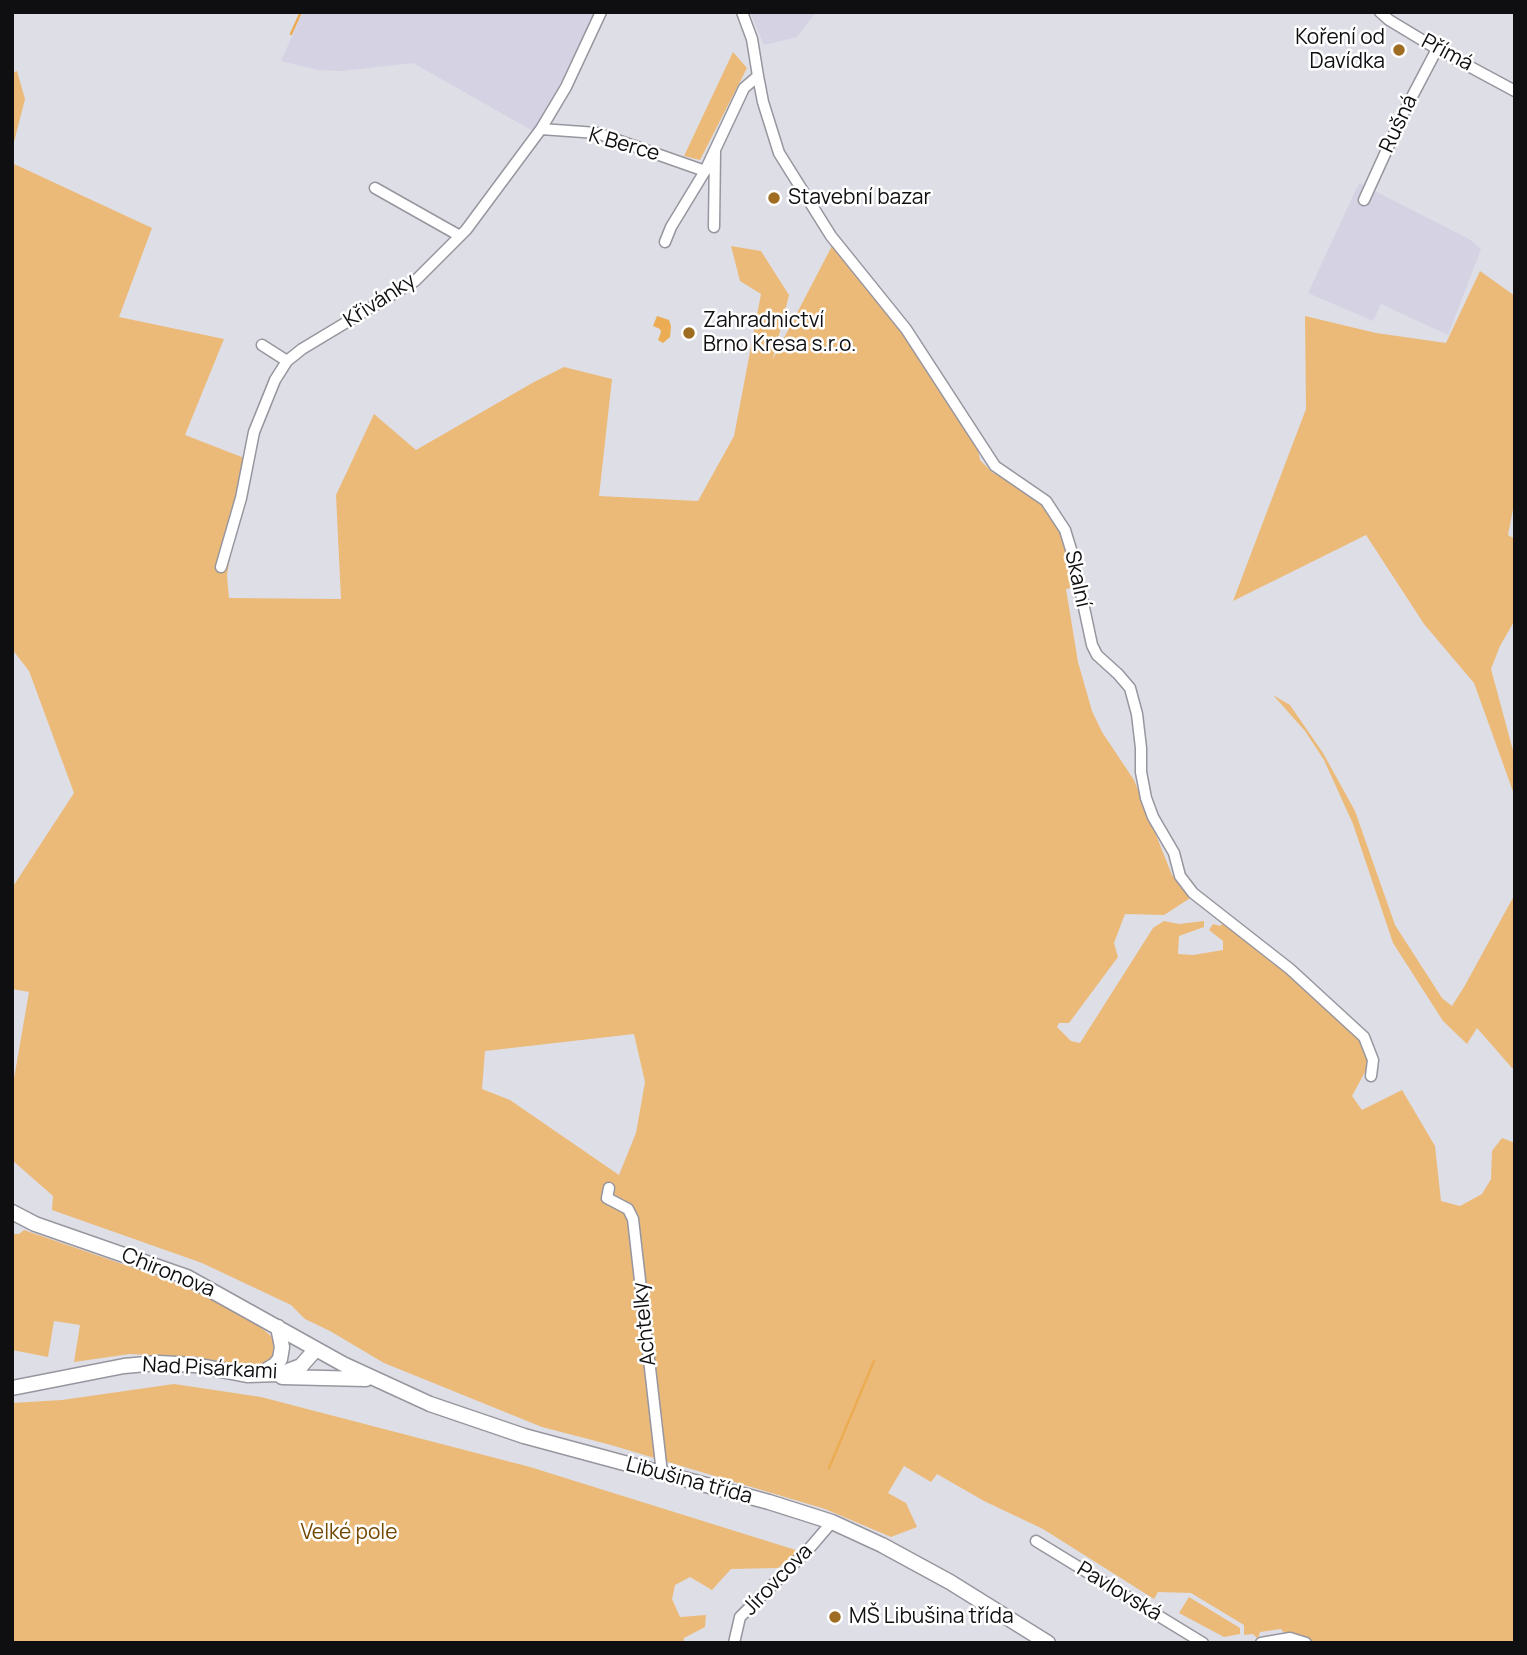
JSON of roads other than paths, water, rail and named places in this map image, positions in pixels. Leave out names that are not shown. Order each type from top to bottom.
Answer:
[{"type":"street","name":"Křivánky","points":[[221,567],[241,498],[254,432],[275,380],[287,361],[302,349],[415,281],[460,236],[541,130],[566,87],[601,12]]},
{"type":"street","name":"Skalní","points":[[742,12],[752,39],[768,122],[779,153],[831,236],[906,329],[995,466],[1045,501],[1065,530],[1092,646],[1097,655],[1130,688],[1137,714],[1141,772],[1146,798],[1153,817],[1174,853],[1180,876],[1193,893],[1290,968],[1364,1037],[1373,1060],[1371,1076]]},
{"type":"street","name":"Přímá","points":[[1380,12],[1437,49],[1515,92]]},
{"type":"street","name":"Rušná","points":[[1364,200],[1404,112],[1437,49]]},
{"type":"street","points":[[665,242],[671,227],[705,171],[744,88],[758,76]]},
{"type":"street","name":"K Berce","points":[[541,130],[597,133],[705,171]]},
{"type":"street","points":[[714,227],[715,149]]},
{"type":"street","points":[[375,188],[460,236]]},
{"type":"street","points":[[262,345],[287,361]]},
{"type":"street","name":"Achtelky","points":[[609,1188],[607,1198],[628,1209],[633,1219],[662,1474]]},
{"type":"street","name":"Chironova","points":[[12,1212],[35,1224],[187,1277],[316,1349]]},
{"type":"street","points":[[256,1375],[272,1368],[280,1359],[282,1343],[278,1327]]},
{"type":"street","name":"Libušina třída","points":[[316,1349],[429,1404],[492,1427],[769,1502],[832,1522],[882,1545],[950,1582],[1048,1643]]},
{"type":"street","name":"Nad Pisárkami","points":[[12,1388],[124,1366],[158,1363],[195,1365],[256,1375],[291,1372],[301,1366],[316,1349]]},
{"type":"street","points":[[256,1375],[351,1377],[378,1381]]},
{"type":"street","name":"Jírovcova","points":[[734,1643],[740,1617],[808,1550],[832,1522]]},
{"type":"street","name":"Pavlovská","points":[[1035,1541],[1202,1643]]},
{"type":"street","points":[[1261,1643],[1290,1638],[1306,1643]]},
{"type":"waterway","points":[[291,34],[301,12]]},
{"type":"waterway","points":[[829,1468],[874,1361]]},
{"type":"place","name":"Koření od Davídka","points":[[1399,50]]},
{"type":"place","name":"Stavební bazar","points":[[774,198]]},
{"type":"place","name":"Zahradnictví Brno Kresa s.r.o.","points":[[689,333]]},
{"type":"place","name":"MŠ Libušina třída","points":[[835,1617]]},
{"type":"park label","name":"Velké pole","points":[[349,1533]]}]
